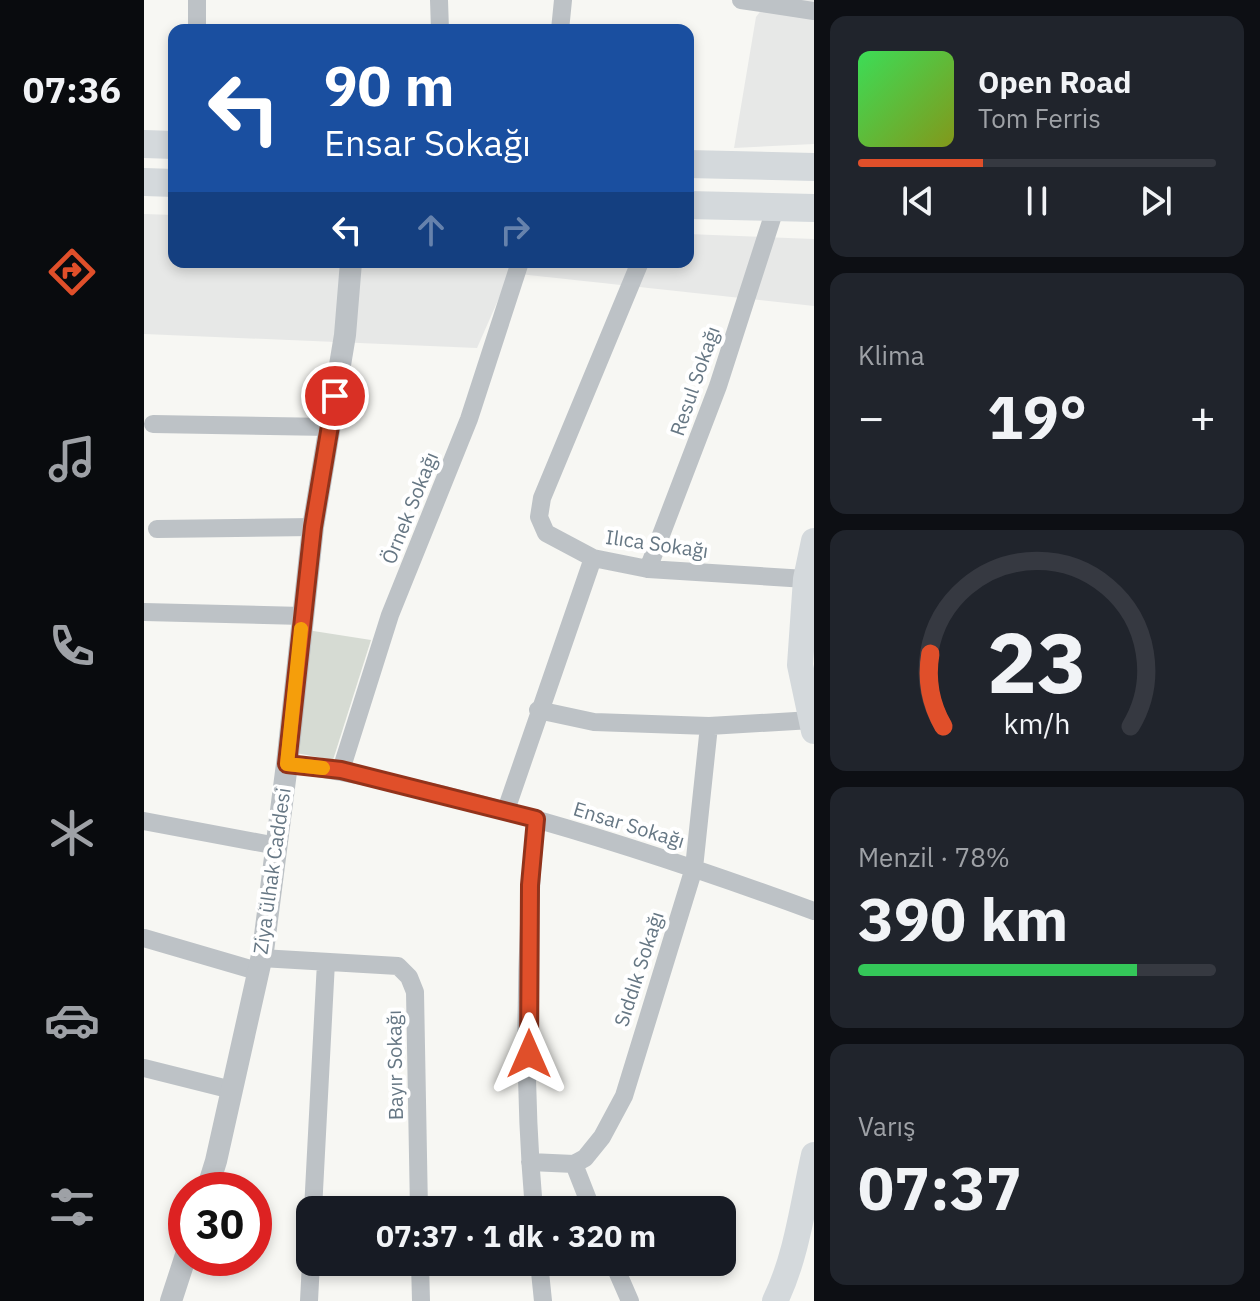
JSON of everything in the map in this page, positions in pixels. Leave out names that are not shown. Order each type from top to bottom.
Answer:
[{"type":"main road","points":[[144,144],[168,145]]},
{"type":"main road","points":[[694,164],[814,167]]},
{"type":"main road","points":[[144,182],[168,183]]},
{"type":"main road","points":[[694,205],[814,208]]},
{"type":"main road","points":[[813,725],[800,665],[814,541]]},
{"type":"main road","points":[[775,1301],[805,1240],[814,1155]]},
{"type":"street","points":[[197,0],[197,24]]},
{"type":"street","points":[[439,0],[440,24]]},
{"type":"street","points":[[561,24],[563,0]]},
{"type":"street","points":[[741,0],[814,11]]},
{"type":"street","name":"Resul Sokağı","points":[[648,569],[718,386],[776,206]]},
{"type":"street","name":"Ziya ülhak Caddesi","points":[[213,1172],[259,965],[277,846],[313,527],[345,335],[351,268]]},
{"type":"street","name":"Örnek Sokağı","points":[[341,770],[390,615],[469,419],[518,268]]},
{"type":"street","name":"Ilıca Sokağı","points":[[638,268],[542,498],[539,517],[546,533],[593,558],[648,569],[809,572]]},
{"type":"street","points":[[153,424],[330,427]]},
{"type":"street","points":[[157,529],[313,527]]},
{"type":"street","points":[[506,810],[593,558]]},
{"type":"street","points":[[144,612],[303,616]]},
{"type":"street","points":[[538,710],[594,722],[709,726],[813,725]]},
{"type":"street","name":"Sıddık Sokağı","points":[[574,1164],[585,1158],[602,1137],[624,1096],[694,868],[709,726]]},
{"type":"street","name":"Ensar Sokağı","points":[[287,764],[341,770],[506,810],[694,868],[814,911]]},
{"type":"street","points":[[533,1196],[529,960],[530,885],[536,819]]},
{"type":"street","points":[[144,821],[277,846]]},
{"type":"street","name":"Bayır Sokağı","points":[[144,938],[259,965],[326,962],[398,966],[409,977],[415,992],[419,1196]]},
{"type":"street","points":[[314,1196],[326,962]]},
{"type":"street","points":[[144,1068],[232,1090]]},
{"type":"street","points":[[530,1162],[574,1164],[587,1196]]},
{"type":"street","points":[[171,1301],[179,1276]]},
{"type":"street","points":[[309,1301],[310,1276]]},
{"type":"street","points":[[420,1276],[421,1301]]},
{"type":"street","points":[[540,1276],[543,1301]]},
{"type":"street","points":[[619,1276],[630,1301]]},
{"type":"shaded area","points":[[769,0],[814,0],[814,144],[734,148],[756,17]]},
{"type":"shaded area","points":[[144,214],[168,215],[168,268],[694,268],[694,234],[814,239],[814,306],[510,273],[477,348],[144,334]]},
{"type":"shaded area","points":[[307,630],[371,640],[333,760],[296,753]]},
{"type":"slow traffic","points":[[301,629],[287,764],[323,768]]},
{"type":"route","points":[[335,396],[313,527],[287,764],[341,770],[536,819],[530,885],[529,1054]]}]
